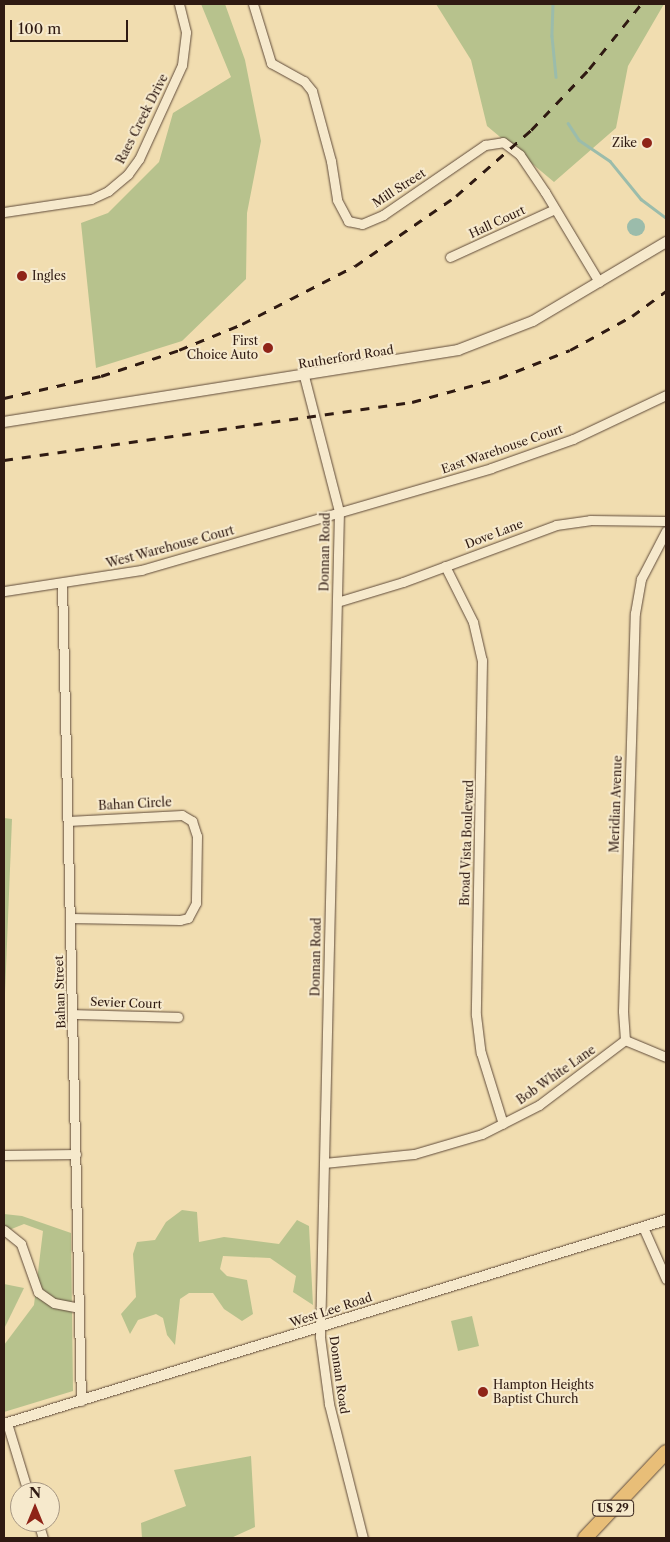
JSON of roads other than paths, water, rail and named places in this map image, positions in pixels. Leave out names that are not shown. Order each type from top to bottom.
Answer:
[{"type":"main road","name":"US 29","points":[[586,1538],[666,1452]]},
{"type":"street","name":"Raes Creek Drive","points":[[4,212],[84,201],[108,191],[128,174],[139,159],[182,65],[186,32],[179,4]]},
{"type":"street","name":"Mill Street","points":[[253,4],[271,63],[304,81],[312,91],[331,161],[337,200],[348,221],[362,224],[382,215],[485,145],[498,141],[511,146],[520,156],[555,209],[598,282]]},
{"type":"street","name":"Hall Court","points":[[450,257],[555,209]]},
{"type":"street","name":"Rutherford Road","points":[[4,422],[433,356],[482,343],[533,321],[666,242]]},
{"type":"street","name":"Donnan Road","points":[[304,376],[339,511],[320,1327],[329,1404],[363,1538]]},
{"type":"street","name":"East Warehouse Court","points":[[339,511],[492,468],[572,439],[666,395]]},
{"type":"street","name":"West Warehouse Court","points":[[4,591],[140,570],[339,511]]},
{"type":"street","name":"Dove Lane","points":[[337,602],[446,566],[534,532],[572,522],[666,521]]},
{"type":"street","name":"Meridian Avenue","points":[[626,1040],[623,1011],[635,614],[643,575],[666,531]]},
{"type":"street","name":"Broad Vista Boulevard","points":[[446,566],[473,622],[482,660],[476,1015],[481,1053],[503,1124]]},
{"type":"street","name":"Bahan Street","points":[[62,583],[81,1401]]},
{"type":"street","name":"Bahan Circle","points":[[68,821],[182,815],[192,821],[197,836],[196,903],[188,918],[180,920],[70,918]]},
{"type":"street","name":"Sevier Court","points":[[73,1014],[178,1017]]},
{"type":"street","points":[[626,1040],[666,1057]]},
{"type":"street","name":"Bob White Lane","points":[[324,1163],[414,1154],[459,1142],[503,1124],[539,1105],[626,1040]]},
{"type":"street","points":[[4,1155],[76,1154]]},
{"type":"street","name":"West Lee Road","points":[[5,1424],[666,1220]]},
{"type":"street","points":[[644,1227],[666,1279]]},
{"type":"street","points":[[4,1230],[21,1244],[38,1292],[54,1303],[80,1308]]},
{"type":"street","points":[[5,1424],[25,1482]]},
{"type":"waterway","points":[[553,4],[552,36],[556,77]]},
{"type":"waterway","points":[[568,123],[579,140],[610,161],[641,199],[666,218]]},
{"type":"railway","points":[[4,398],[101,376],[179,350],[242,324],[355,266],[456,196],[531,130],[589,69],[641,4]]},
{"type":"railway","points":[[4,460],[412,402],[499,378],[570,350],[632,316],[666,291]]},
{"type":"place","name":"Zike","points":[[647,143]]},
{"type":"place","name":"Ingles","points":[[22,276]]},
{"type":"place","name":"First Choice Auto","points":[[268,348]]},
{"type":"place","name":"Hampton Heights Baptist Church","points":[[483,1392]]}]
